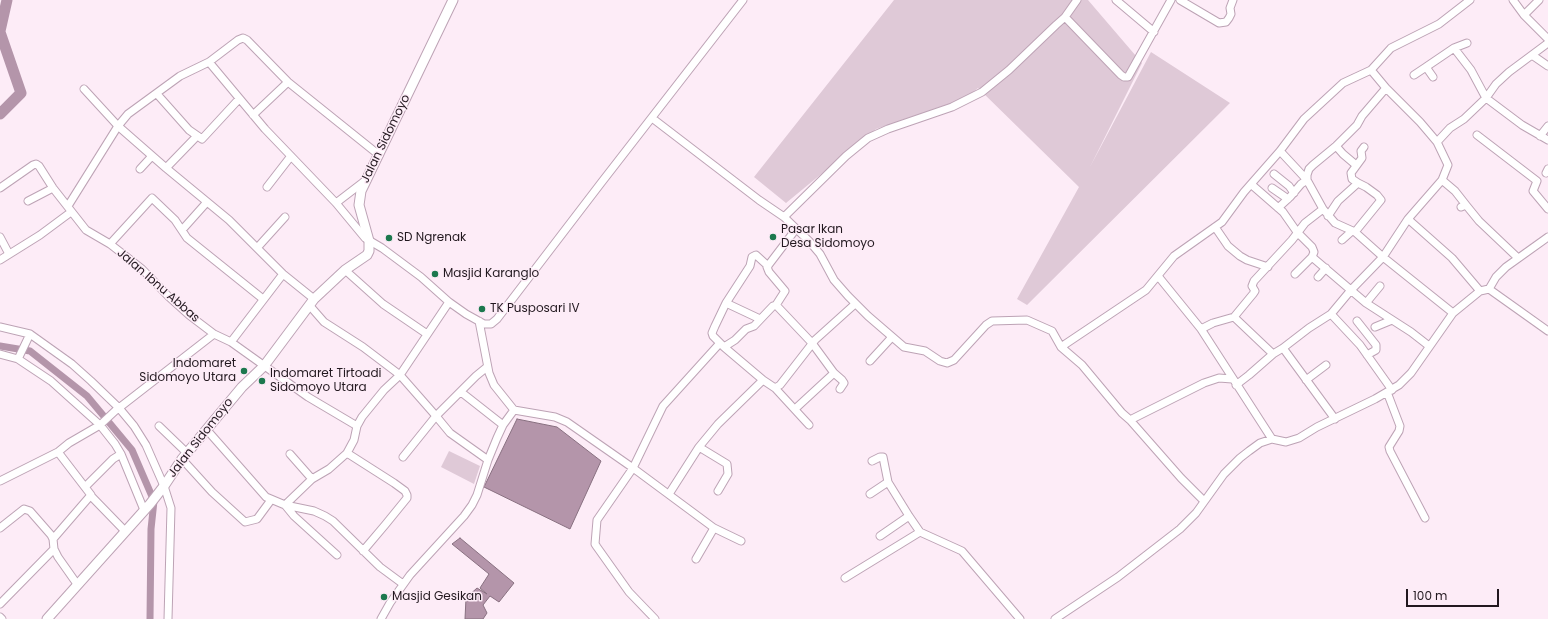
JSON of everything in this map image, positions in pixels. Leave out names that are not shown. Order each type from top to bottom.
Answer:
[{"type":"main road","name":"Jalan Sidomoyo","points":[[47,619],[147,507],[185,456],[242,387],[264,366],[312,302],[345,270],[367,255],[369,241],[359,205],[361,191],[453,0]]},
{"type":"street","points":[[209,62],[265,129],[336,203],[362,235],[421,277],[449,302],[484,324],[491,324],[497,319],[743,0]]},
{"type":"street","points":[[784,217],[846,156],[868,138],[888,129],[952,107],[982,92],[1009,70],[1065,17],[1077,0]]},
{"type":"street","points":[[1116,0],[1154,32]]},
{"type":"street","points":[[1065,17],[1124,78],[1131,74],[1171,0]]},
{"type":"street","points":[[1180,0],[1219,23],[1226,22],[1229,18],[1233,0]]},
{"type":"street","points":[[1061,347],[1140,295],[1174,256],[1222,222],[1304,119],[1343,83],[1371,70],[1391,48],[1439,24],[1470,0]]},
{"type":"street","points":[[1513,0],[1548,39]]},
{"type":"street","points":[[1524,14],[1538,0]]},
{"type":"street","points":[[0,260],[40,235],[69,209],[118,126],[128,114],[180,76],[209,62],[238,40],[243,38],[247,40],[288,82],[379,155]]},
{"type":"street","points":[[1414,75],[1454,48],[1467,43]]},
{"type":"street","points":[[1437,142],[1450,128],[1464,119],[1486,98],[1496,84],[1509,72],[1548,43]]},
{"type":"street","points":[[1454,48],[1471,70],[1486,98],[1510,117],[1548,140]]},
{"type":"street","points":[[1532,55],[1548,66]]},
{"type":"street","points":[[1426,67],[1433,77]]},
{"type":"street","points":[[1130,420],[1204,383],[1219,378],[1234,382],[1249,375],[1273,354],[1331,314],[1351,290],[1383,257],[1408,219],[1442,180],[1448,163],[1437,142],[1371,70]]},
{"type":"street","points":[[253,115],[288,82]]},
{"type":"street","points":[[1307,180],[1309,169],[1336,146],[1357,125],[1362,116],[1386,88]]},
{"type":"street","points":[[84,89],[118,126],[229,220],[312,302],[324,322],[363,347],[400,375],[450,433],[488,460]]},
{"type":"street","points":[[157,94],[189,130],[202,139],[239,99]]},
{"type":"street","points":[[652,118],[759,200],[784,217],[820,254],[834,280],[855,304],[904,347],[925,351],[940,361],[948,363],[954,360],[986,325],[992,321],[1028,320],[1052,331],[1061,347],[1082,365],[1122,413],[1204,501]]},
{"type":"street","points":[[1540,136],[1548,126]]},
{"type":"street","points":[[1477,135],[1536,181],[1533,191],[1548,209]]},
{"type":"street","points":[[166,168],[197,136]]},
{"type":"street","points":[[1336,146],[1356,165]]},
{"type":"street","points":[[1342,240],[1354,232],[1381,199],[1351,177],[1351,173],[1362,158],[1362,150],[1364,147]]},
{"type":"street","points":[[1280,151],[1307,180],[1323,209],[1335,223],[1354,232],[1453,313]]},
{"type":"street","points":[[140,169],[152,156]]},
{"type":"street","points":[[267,187],[291,156]]},
{"type":"street","name":"Jalan Ibnu Abbas","points":[[0,188],[30,166],[36,164],[40,166],[53,188],[86,230],[110,244],[142,269],[169,297],[214,334],[231,342],[308,397],[357,426]]},
{"type":"street","points":[[1274,174],[1289,186],[1292,198]]},
{"type":"street","points":[[336,203],[366,179]]},
{"type":"street","points":[[1278,208],[1292,198],[1301,184],[1307,180]]},
{"type":"street","points":[[1442,180],[1455,191],[1463,206],[1518,258]]},
{"type":"street","points":[[1328,216],[1338,201],[1358,183]]},
{"type":"street","points":[[1252,184],[1287,217],[1297,232],[1312,247],[1314,252],[1312,257],[1295,274]]},
{"type":"street","points":[[28,201],[53,188]]},
{"type":"street","points":[[1272,188],[1292,198]]},
{"type":"street","points":[[110,244],[152,198],[176,220],[187,238],[263,299]]},
{"type":"street","points":[[182,230],[207,202]]},
{"type":"street","points":[[1201,329],[1213,323],[1234,317],[1254,294],[1255,291],[1252,283],[1268,267],[1305,223],[1323,209]]},
{"type":"street","points":[[257,248],[285,217]]},
{"type":"street","points":[[1408,219],[1452,258],[1480,291]]},
{"type":"street","points":[[1215,227],[1234,252],[1244,259],[1268,267]]},
{"type":"street","points":[[655,619],[629,592],[595,544],[598,517],[633,468],[663,406],[722,345],[735,340],[746,329],[754,326],[773,306],[776,305],[785,291],[768,272],[768,266],[796,229]]},
{"type":"street","points":[[0,237],[10,254]]},
{"type":"street","points":[[1055,619],[1089,597],[1162,545],[1196,513],[1224,474],[1240,458],[1260,443],[1272,439],[1286,442],[1294,440],[1390,391],[1411,373],[1453,313],[1480,291],[1489,289],[1496,277],[1518,258],[1548,237]]},
{"type":"street","points":[[768,266],[756,255],[752,256],[749,268],[726,303],[712,333],[722,345],[763,380],[775,388],[809,425]]},
{"type":"street","points":[[1312,257],[1366,302],[1429,346]]},
{"type":"street","points":[[1318,277],[1326,268]]},
{"type":"street","points":[[345,270],[383,304],[427,334]]},
{"type":"street","points":[[231,342],[283,274]]},
{"type":"street","points":[[1158,276],[1201,329],[1272,439]]},
{"type":"street","points":[[1366,302],[1380,286]]},
{"type":"street","points":[[1489,289],[1548,331]]},
{"type":"street","points":[[285,505],[312,479],[329,469],[347,453],[354,440],[357,426],[371,405],[400,375],[449,302]]},
{"type":"street","points":[[726,303],[760,319]]},
{"type":"street","points":[[775,388],[780,384],[812,343],[855,304]]},
{"type":"street","points":[[776,305],[812,343],[834,373],[844,383],[840,389]]},
{"type":"street","points":[[1331,314],[1360,344],[1390,391],[1400,426],[1399,431],[1389,447],[1390,451],[1425,518]]},
{"type":"street","points":[[1234,317],[1273,354]]},
{"type":"street","points":[[1375,327],[1392,320]]},
{"type":"street","points":[[479,321],[487,367],[494,385],[514,410],[561,419],[580,430],[714,528],[741,541]]},
{"type":"street","points":[[1357,321],[1376,345],[1376,350],[1367,355]]},
{"type":"street","points":[[0,327],[29,336],[72,364],[91,381],[134,426],[146,445],[164,486],[171,508],[168,619]]},
{"type":"street","points":[[1,478],[58,452],[102,422],[214,334]]},
{"type":"street","points":[[20,356],[29,336]]},
{"type":"street","points":[[870,361],[892,337]]},
{"type":"street","points":[[1283,348],[1335,419]]},
{"type":"street","points":[[0,354],[20,356],[102,422],[121,454],[147,507]]},
{"type":"street","points":[[1306,380],[1326,365]]},
{"type":"street","points":[[403,457],[436,416],[487,367]]},
{"type":"street","points":[[795,409],[834,373]]},
{"type":"street","points":[[669,494],[699,446],[722,419],[763,380]]},
{"type":"street","points":[[460,392],[503,425]]},
{"type":"street","points":[[381,619],[390,603],[404,584],[468,510],[477,495],[488,460],[503,425],[514,410]]},
{"type":"street","points":[[159,426],[185,456],[212,492],[245,522],[257,519],[271,500]]},
{"type":"street","points":[[207,430],[261,492],[271,500],[285,505],[314,511],[333,521],[380,567],[404,584]]},
{"type":"street","points":[[699,446],[727,464],[728,474],[718,491]]},
{"type":"street","points":[[58,452],[91,493],[91,496],[125,530]]},
{"type":"street","points":[[347,453],[394,483],[405,491],[407,495],[407,498],[363,551]]},
{"type":"street","points":[[85,487],[121,454]]},
{"type":"street","points":[[290,454],[312,479]]},
{"type":"street","points":[[872,461],[883,457],[888,482],[920,532],[962,551],[1020,619]]},
{"type":"street","points":[[870,494],[888,482]]},
{"type":"street","points":[[53,539],[91,496]]},
{"type":"street","points":[[285,505],[294,516],[337,555]]},
{"type":"street","points":[[0,528],[21,511],[27,509],[30,511],[48,531],[53,539],[54,549],[77,584]]},
{"type":"street","points":[[880,536],[909,516]]},
{"type":"street","points":[[696,559],[714,528]]},
{"type":"street","points":[[845,578],[920,532]]},
{"type":"street","points":[[0,604],[54,549]]},
{"type":"shaded area","points":[[894,0],[1088,0],[1142,63],[1090,167],[1151,52],[1230,103],[1027,305],[1017,299],[1079,187],[978,88],[966,98],[876,129],[786,203],[754,177]]},
{"type":"shaded area","points":[[517,419],[557,427],[601,461],[570,529],[484,487]]},
{"type":"shaded area","points":[[449,451],[480,466],[474,484],[441,467]]},
{"type":"shaded area","points":[[460,538],[514,583],[499,602],[490,596],[483,605],[487,613],[483,619],[465,619],[466,598],[477,588],[487,594],[480,588],[489,574],[452,544]]},
{"type":"waterway","points":[[0,31],[7,0]]},
{"type":"waterway","points":[[0,32],[21,93],[0,114]]},
{"type":"waterway","points":[[0,346],[30,351],[87,396],[132,450],[154,501],[151,529],[150,619]]},
{"type":"place","name":"Pasar Ikan Desa Sidomoyo","points":[[773,237]]},
{"type":"place","name":"SD Ngrenak","points":[[389,238]]},
{"type":"place","name":"Masjid Karanglo","points":[[435,274]]},
{"type":"place","name":"TK Pusposari IV","points":[[482,309]]},
{"type":"place","name":"Indomaret Sidomoyo Utara","points":[[244,371]]},
{"type":"place","name":"Indomaret Tirtoadi Sidomoyo Utara","points":[[262,381]]},
{"type":"place","name":"Masjid Gesikan","points":[[384,597]]}]
